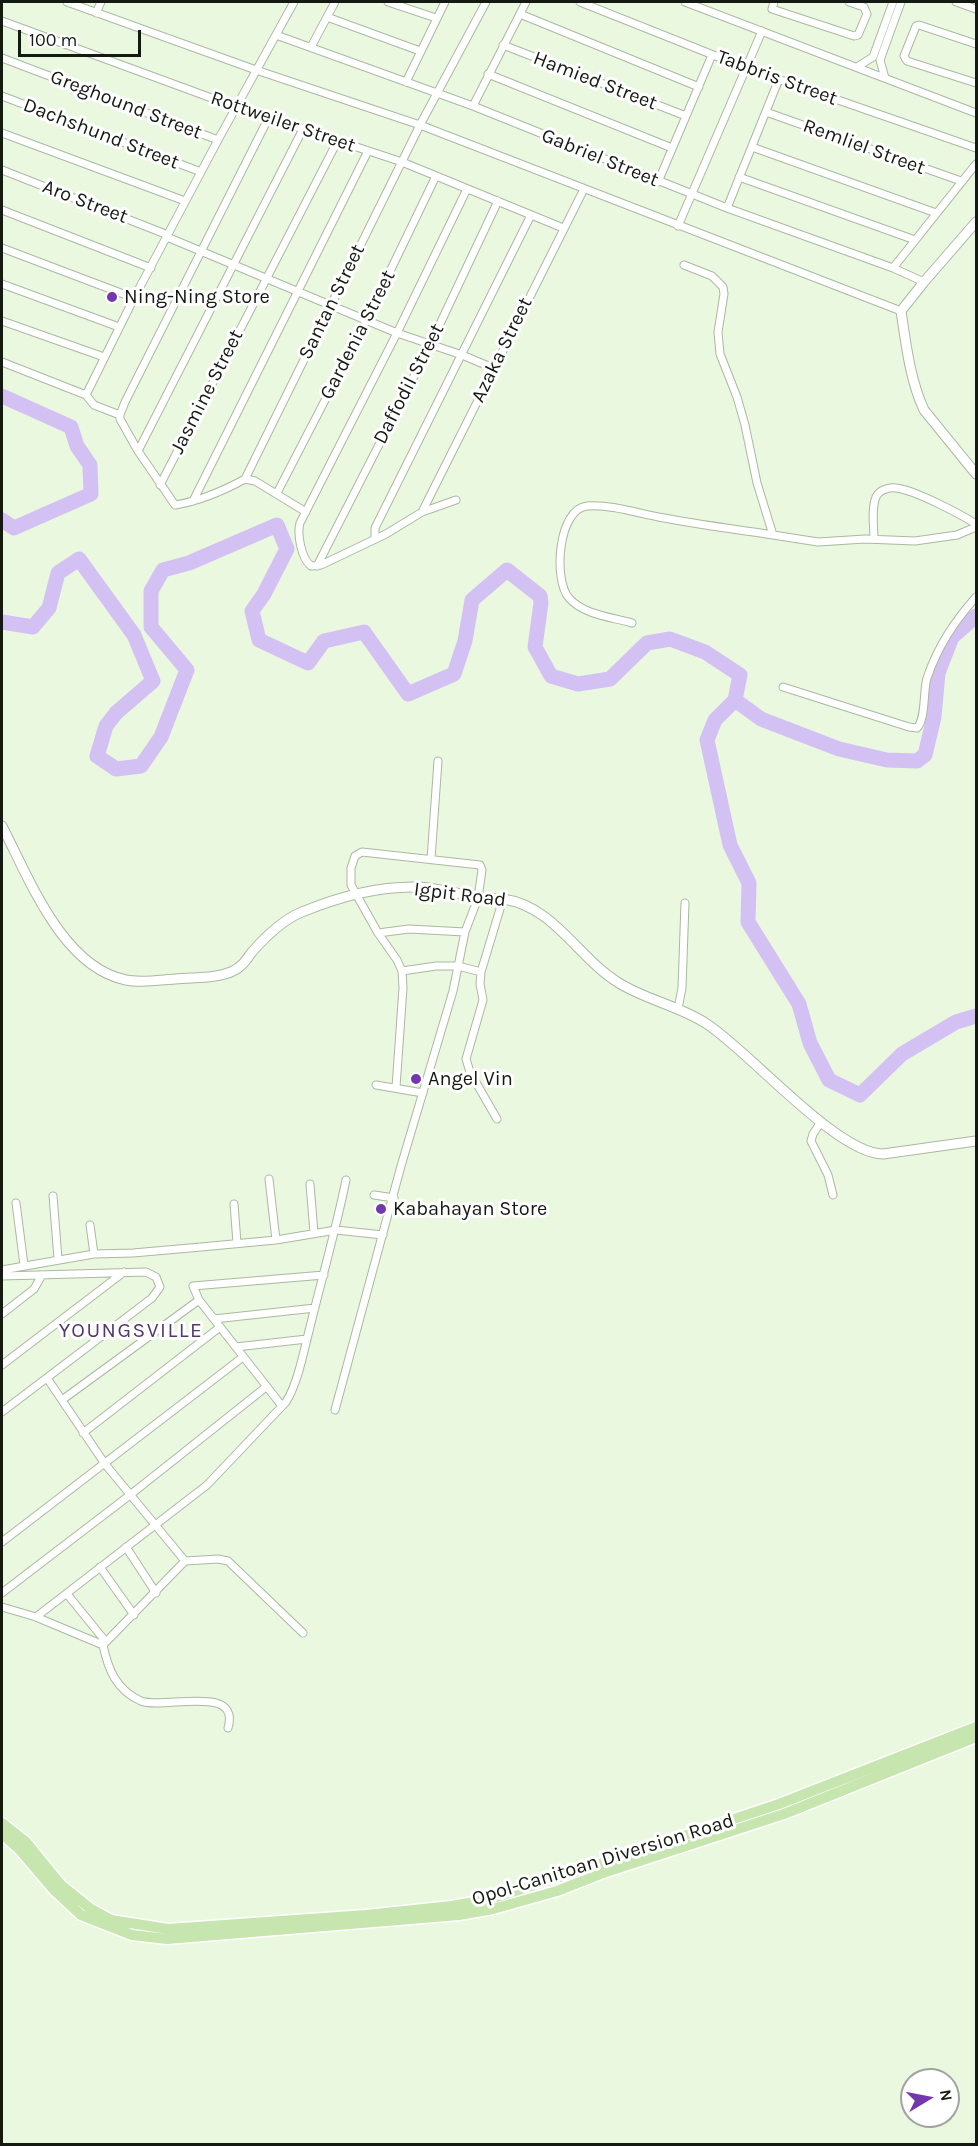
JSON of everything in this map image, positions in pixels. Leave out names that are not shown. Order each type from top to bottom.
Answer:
[{"type":"main road","name":"Opol-Canitoan Diversion Road","points":[[2,1823],[26,1842],[61,1886],[91,1909],[111,1920],[168,1929],[388,1913],[490,1899],[554,1880],[779,1804],[976,1727]]},
{"type":"main road","name":"Opol-Canitoan Diversion Road","points":[[2,1834],[20,1849],[54,1890],[81,1915],[132,1935],[167,1939],[459,1915],[493,1909],[557,1891],[603,1873],[784,1814],[976,1737]]},
{"type":"street","points":[[67,2],[256,70],[420,125],[902,311]]},
{"type":"street","points":[[96,13],[101,2]]},
{"type":"street","points":[[86,395],[185,201],[294,2]]},
{"type":"street","points":[[311,48],[335,2]]},
{"type":"street","points":[[388,2],[436,18]]},
{"type":"street","points":[[406,82],[445,2]]},
{"type":"street","name":"Santan Street","points":[[245,479],[420,125],[486,2]]},
{"type":"street","points":[[473,106],[526,2]]},
{"type":"street","name":"Tabbris Street","points":[[580,2],[746,68],[976,148]]},
{"type":"street","points":[[685,2],[976,113]]},
{"type":"street","points":[[774,2],[772,9],[854,36],[858,35],[867,14],[864,7],[849,2]]},
{"type":"street","points":[[885,78],[876,59],[893,2]]},
{"type":"street","points":[[857,67],[876,59],[901,2]]},
{"type":"street","points":[[956,2],[976,9]]},
{"type":"street","points":[[520,14],[699,87]]},
{"type":"street","points":[[327,17],[420,51]]},
{"type":"street","name":"Rottweiler Street","points":[[2,21],[236,107],[402,162],[563,228]]},
{"type":"street","points":[[976,44],[919,25],[916,26],[904,56],[907,61],[976,83]]},
{"type":"street","points":[[678,226],[762,31]]},
{"type":"street","name":"Gabriel Street","points":[[276,35],[473,106],[658,182],[892,268],[924,282]]},
{"type":"street","name":"Hamied Street","points":[[503,45],[686,116]]},
{"type":"street","points":[[658,182],[712,55]]},
{"type":"street","name":"Greghound Street","points":[[2,58],[218,140]]},
{"type":"street","points":[[488,74],[672,148]]},
{"type":"street","points":[[727,208],[779,79]]},
{"type":"street","name":"Dachshund Street","points":[[2,96],[201,172]]},
{"type":"street","name":"Remliel Street","points":[[766,112],[961,182]]},
{"type":"street","points":[[269,117],[200,250],[121,412],[122,424],[175,505],[222,491],[245,479],[255,481],[306,512]]},
{"type":"street","points":[[138,451],[303,129]]},
{"type":"street","points":[[2,133],[185,201]]},
{"type":"street","name":"Jasmine Street","points":[[160,485],[338,140]]},
{"type":"street","points":[[752,147],[936,213]]},
{"type":"street","points":[[193,501],[368,151]]},
{"type":"street","points":[[892,268],[976,164]]},
{"type":"street","name":"Aro Street","points":[[2,170],[168,236],[366,321],[493,368]]},
{"type":"street","name":"Gardenia Street","points":[[277,493],[366,321],[436,176]]},
{"type":"street","points":[[739,177],[915,240]]},
{"type":"street","points":[[456,500],[422,512],[386,534],[317,566],[308,564],[299,527],[467,189]]},
{"type":"street","name":"Azaka Street","points":[[422,512],[584,189]]},
{"type":"street","name":"Daffodil Street","points":[[317,566],[430,345],[498,201]]},
{"type":"street","points":[[2,210],[151,268]]},
{"type":"street","points":[[375,538],[375,528],[531,215]]},
{"type":"street","points":[[976,222],[902,311],[905,336],[921,404],[931,421],[976,474]]},
{"type":"street","points":[[2,248],[134,298]]},
{"type":"street","points":[[684,265],[712,276],[723,287],[718,332],[720,354],[742,415],[762,501],[773,535]]},
{"type":"street","points":[[2,284],[119,327]]},
{"type":"street","points":[[2,321],[104,357]]},
{"type":"street","points":[[2,362],[86,395],[94,405],[121,412]]},
{"type":"street","points":[[632,623],[589,612],[569,598],[561,585],[559,566],[565,525],[579,508],[605,507],[818,542],[874,539],[915,541],[957,536],[976,525],[961,514],[911,493],[896,488],[884,489],[876,496],[874,539]]},
{"type":"street","points":[[783,687],[918,728],[921,724],[923,692],[932,664],[948,632],[976,597]]},
{"type":"street","points":[[431,860],[438,761]]},
{"type":"street","name":"Igpit Road","points":[[2,826],[43,905],[67,943],[88,962],[108,974],[128,981],[221,975],[232,971],[241,966],[271,932],[292,917],[356,895],[420,887],[478,898],[519,902],[556,925],[619,983],[697,1018],[714,1029],[821,1122],[851,1144],[870,1154],[976,1141]]},
{"type":"street","points":[[335,1410],[453,991],[465,932],[478,898],[482,870],[480,865],[358,853],[352,863],[350,879],[356,895],[402,971],[403,988],[396,1087]]},
{"type":"street","points":[[497,1119],[470,1072],[466,1059],[482,1005],[481,972],[503,899]]},
{"type":"street","points":[[678,1009],[682,988],[685,903]]},
{"type":"street","points":[[378,933],[409,929],[465,932]]},
{"type":"street","points":[[402,971],[436,966],[458,966],[481,972]]},
{"type":"street","points":[[376,1085],[423,1093]]},
{"type":"street","points":[[821,1122],[813,1134],[812,1141],[828,1175],[833,1196]]},
{"type":"street","points":[[269,1179],[276,1240]]},
{"type":"street","points":[[36,1617],[218,1476],[290,1396],[336,1230],[346,1180]]},
{"type":"street","points":[[310,1184],[314,1233]]},
{"type":"street","points":[[374,1195],[394,1198]]},
{"type":"street","points":[[53,1196],[58,1259]]},
{"type":"street","points":[[16,1203],[24,1265]]},
{"type":"street","points":[[234,1204],[237,1244]]},
{"type":"street","points":[[90,1225],[94,1254]]},
{"type":"street","points":[[2,1270],[94,1254],[237,1244],[336,1230],[383,1235]]},
{"type":"street","points":[[2,1365],[124,1272]]},
{"type":"street","points":[[2,1276],[146,1272],[152,1274],[159,1282],[158,1292],[2,1412]]},
{"type":"street","points":[[2,1314],[28,1294],[42,1275]]},
{"type":"street","points":[[282,1406],[199,1300],[193,1289],[194,1286],[324,1275]]},
{"type":"street","points":[[62,1400],[199,1300]]},
{"type":"street","points":[[214,1319],[315,1308]]},
{"type":"street","points":[[83,1433],[220,1327]]},
{"type":"street","points":[[236,1347],[306,1339]]},
{"type":"street","points":[[2,1542],[243,1357]]},
{"type":"street","points":[[47,1378],[105,1464],[185,1562]]},
{"type":"street","points":[[2,1593],[266,1387]]},
{"type":"street","points":[[126,1547],[156,1593]]},
{"type":"street","points":[[104,1643],[185,1562],[218,1559],[228,1561],[303,1633]]},
{"type":"street","points":[[100,1567],[134,1615]]},
{"type":"street","points":[[67,1594],[104,1643],[112,1676],[117,1684],[133,1697],[152,1703],[206,1700],[217,1702],[229,1713],[228,1728]]},
{"type":"street","points":[[2,1607],[36,1617],[104,1643]]},
{"type":"waterway","points":[[2,396],[71,427],[77,446],[90,465],[91,494],[14,528],[2,520]]},
{"type":"waterway","points":[[2,622],[33,627],[49,608],[58,573],[79,559],[134,635],[153,681],[116,713],[106,726],[97,756],[116,769],[141,766],[161,737],[187,670],[151,627],[151,591],[163,570],[189,563],[277,525],[287,549],[264,594],[252,611],[259,640],[308,663],[324,641],[364,632],[408,694],[454,674],[465,641],[472,600],[507,570],[540,596],[535,647],[551,676],[578,684],[610,679],[647,643],[670,639],[705,652],[740,675],[735,700],[715,720],[707,740],[730,845],[749,883],[748,922],[799,1004],[810,1043],[829,1080],[860,1095],[902,1054],[956,1022],[976,1016]]},
{"type":"waterway","points":[[735,700],[761,719],[839,749],[887,760],[917,761],[925,755],[934,717],[938,673],[952,637],[976,616]]},
{"type":"place","name":"Ning-Ning Store","points":[[112,297]]},
{"type":"place","name":"Angel Vin","points":[[416,1079]]},
{"type":"place","name":"Kabahayan Store","points":[[381,1209]]},
{"type":"district","name":"YOUNGSVILLE","points":[[131,1331]]}]
